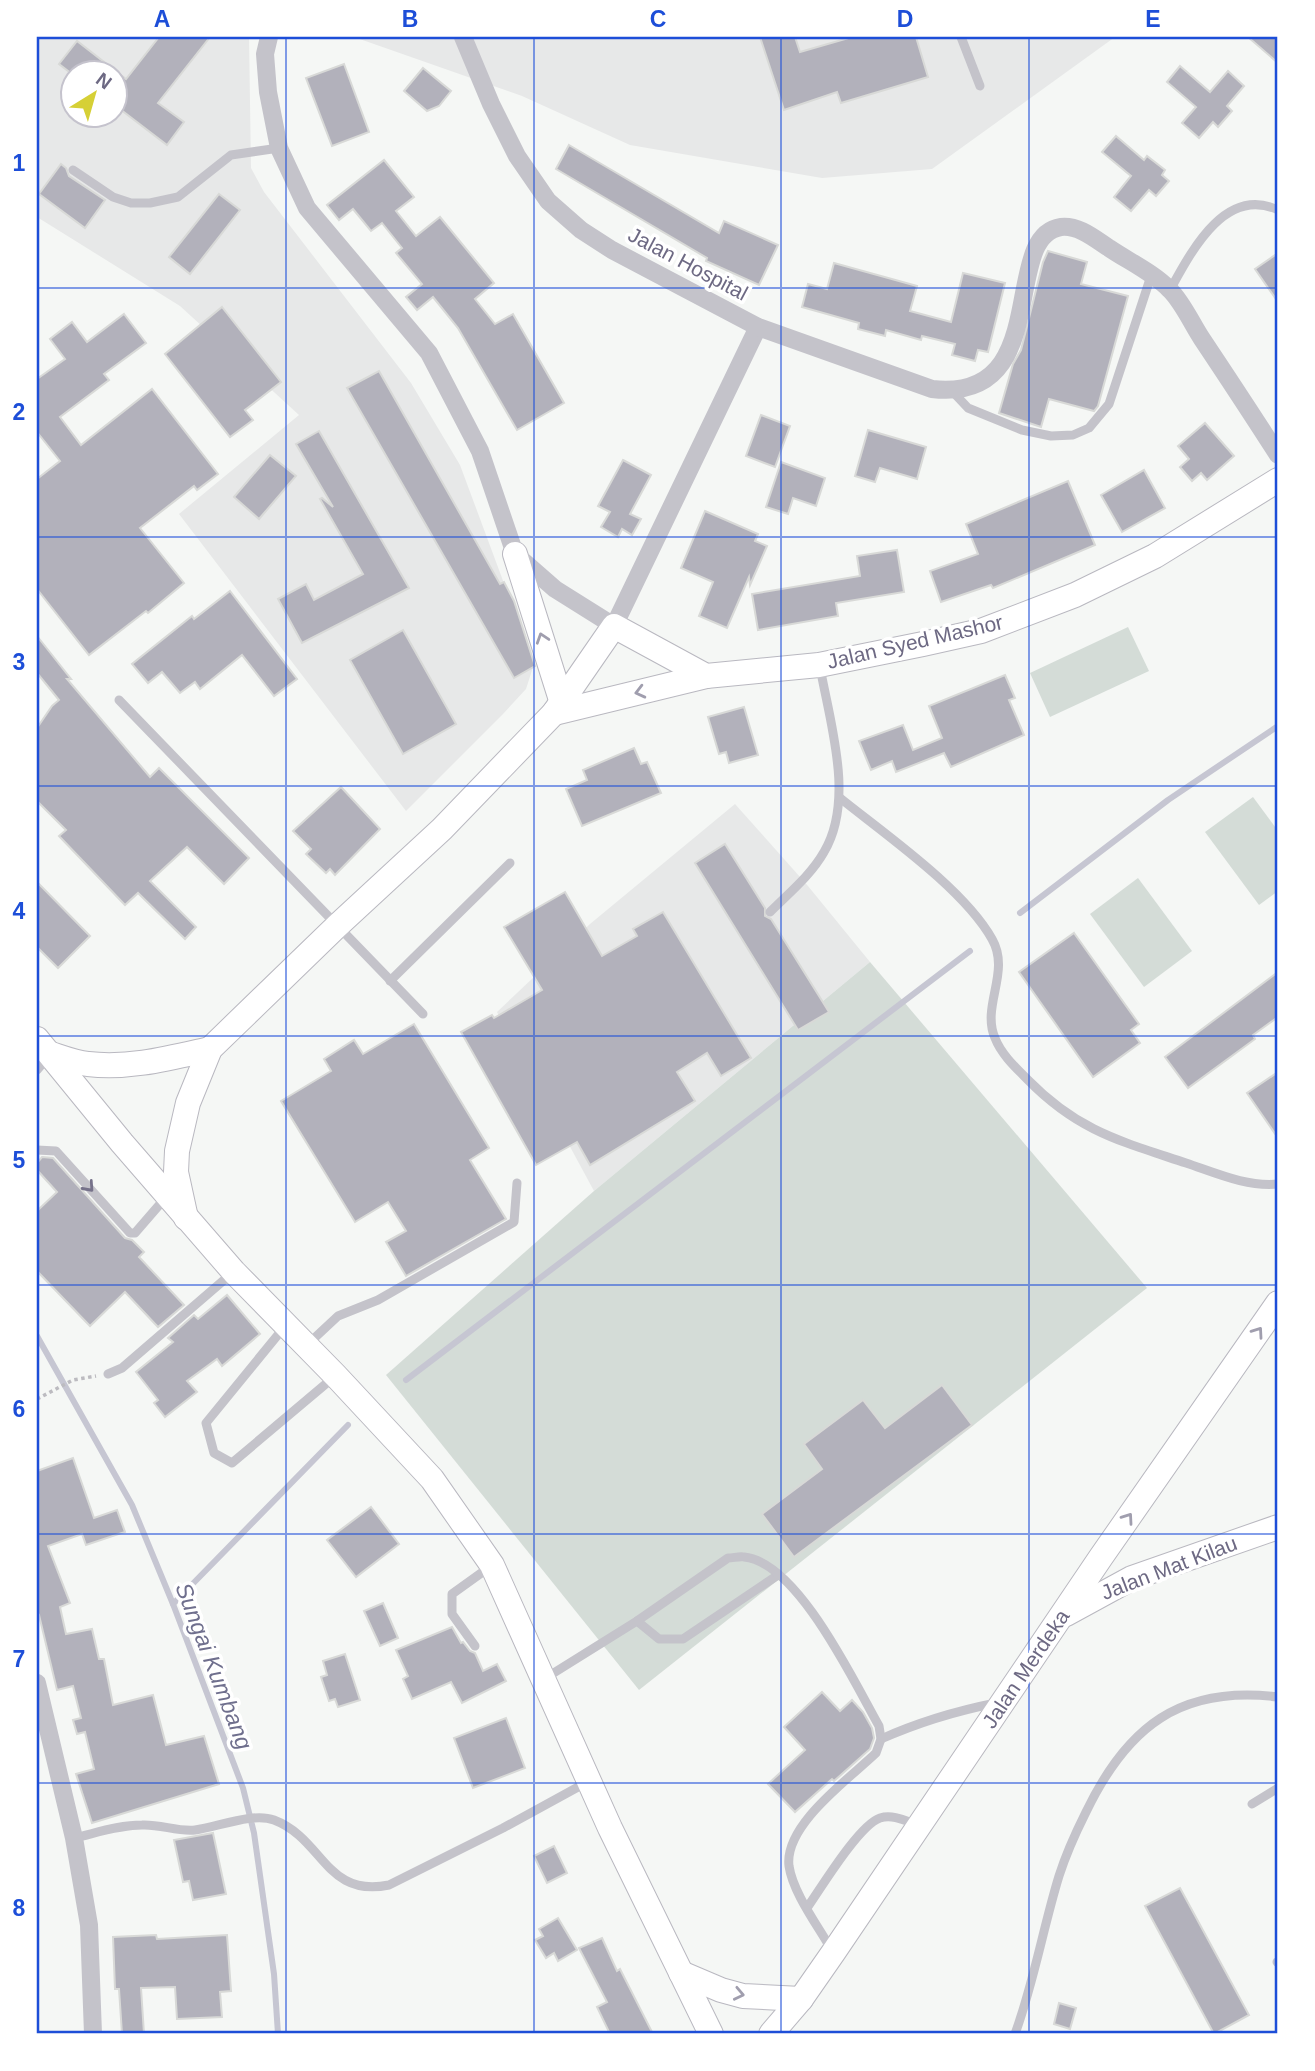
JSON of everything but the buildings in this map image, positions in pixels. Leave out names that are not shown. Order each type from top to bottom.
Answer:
[{"type":"street","points":[[269,37],[265,54],[268,92],[279,148],[307,208],[429,353],[480,451],[515,554],[558,708]]},
{"type":"street","name":"Jalan Hospital","points":[[463,37],[491,104],[517,156],[548,201],[581,230],[612,250],[758,327],[614,626]]},
{"type":"street","points":[[758,327],[932,388],[952,391],[980,384],[993,373],[1012,345],[1032,257],[1049,232],[1062,227],[1081,230],[1170,290],[1278,455]]},
{"type":"street","name":"Jalan Syed Mashor","points":[[558,708],[706,676],[819,665],[981,631],[1075,595],[1155,556],[1278,480]]},
{"type":"street","points":[[515,554],[555,589],[614,626],[706,676]]},
{"type":"street","points":[[186,1218],[176,1172],[177,1151],[188,1103],[210,1049],[442,829],[558,708],[614,626]]},
{"type":"street","points":[[41,1054],[86,1064],[116,1066],[210,1049]]},
{"type":"street","points":[[41,1054],[234,1272],[307,1345],[432,1479],[492,1565],[542,1680],[711,2034]]},
{"type":"street","name":"Jalan Merdeka","points":[[771,2034],[801,1999],[833,1953],[1278,1303]]},
{"type":"street","name":"Jalan Mat Kilau","points":[[1063,1616],[1132,1578],[1278,1527]]},
{"type":"street","points":[[1101,1558],[1132,1578]]},
{"type":"street","points":[[37,1682],[74,1838],[89,1925],[93,2034]]},
{"type":"street","points":[[681,1973],[743,1996],[801,1999],[795,2034]]},
{"type":"lane","points":[[961,37],[981,86]]},
{"type":"lane","points":[[73,170],[113,197],[131,203],[150,203],[178,197],[231,155],[279,148]]},
{"type":"lane","points":[[1170,290],[1195,246],[1228,212],[1238,206],[1253,204],[1278,210]]},
{"type":"lane","points":[[952,391],[968,408],[1022,430],[1051,436],[1073,435],[1089,428],[1108,404],[1150,276]]},
{"type":"lane","points":[[770,912],[814,868],[834,831],[840,798],[819,665]]},
{"type":"lane","points":[[119,701],[423,1014]]},
{"type":"lane","points":[[840,798],[919,863],[981,921],[998,954],[999,975],[991,1014],[995,1040],[1015,1068],[1045,1098],[1076,1121],[1119,1142],[1231,1179],[1259,1186],[1278,1184]]},
{"type":"lane","points":[[390,981],[510,863]]},
{"type":"lane","points":[[37,1150],[56,1151],[130,1233],[135,1233],[168,1195]]},
{"type":"lane","points":[[307,1345],[338,1316],[378,1300],[514,1222],[517,1183]]},
{"type":"lane","points":[[108,1374],[122,1368],[234,1272]]},
{"type":"lane","points":[[286,1325],[206,1423],[214,1453],[232,1463],[336,1376]]},
{"type":"lane","points":[[542,1680],[637,1621],[728,1559],[746,1556],[778,1574],[817,1616],[879,1726],[881,1740],[876,1753],[810,1815],[791,1844],[789,1865],[794,1885],[833,1953]]},
{"type":"lane","points":[[475,1646],[452,1614],[452,1594],[492,1565]]},
{"type":"lane","points":[[637,1621],[659,1639],[683,1639],[778,1574]]},
{"type":"lane","points":[[1015,2034],[1027,2003],[1059,1874],[1099,1784],[1115,1759],[1137,1734],[1197,1700],[1224,1695],[1278,1697]]},
{"type":"lane","points":[[881,1740],[914,1724],[948,1713],[1004,1701]]},
{"type":"lane","points":[[74,1838],[144,1825],[193,1830],[260,1817],[273,1819],[299,1835],[344,1880],[370,1888],[389,1885],[589,1780]]},
{"type":"lane","points":[[1252,1804],[1278,1788]]},
{"type":"lane","points":[[807,1908],[869,1825],[879,1818],[892,1817],[920,1826]]},
{"type":"path","points":[[37,1399],[73,1380],[108,1374]]},
{"type":"shaded area","points":[[37,37],[249,37],[251,168],[264,192],[411,383],[460,465],[534,664],[526,689],[406,811],[179,514],[299,415],[180,306],[37,217]]},
{"type":"shaded area","points":[[354,37],[1115,37],[932,169],[822,178],[630,145],[522,96]]},
{"type":"shaded area","points":[[1128,627],[1149,671],[1050,717],[1030,673]]},
{"type":"shaded area","points":[[1253,797],[1278,831],[1278,891],[1259,905],[1205,832]]},
{"type":"shaded area","points":[[735,804],[808,886],[870,962],[594,1191],[497,1012],[590,924]]},
{"type":"shaded area","points":[[1138,878],[1192,951],[1144,987],[1090,914]]},
{"type":"shaded area","points":[[870,962],[1147,1288],[639,1690],[386,1375],[594,1191]]},
{"type":"waterway","points":[[1020,913],[1168,800],[1278,726]]},
{"type":"waterway","points":[[406,1380],[970,951]]},
{"type":"waterway","name":"Sungai Kumbang","points":[[37,1336],[132,1505],[243,1788],[254,1833],[274,1974],[278,2034]]},
{"type":"waterway","points":[[173,1604],[348,1425]]}]
